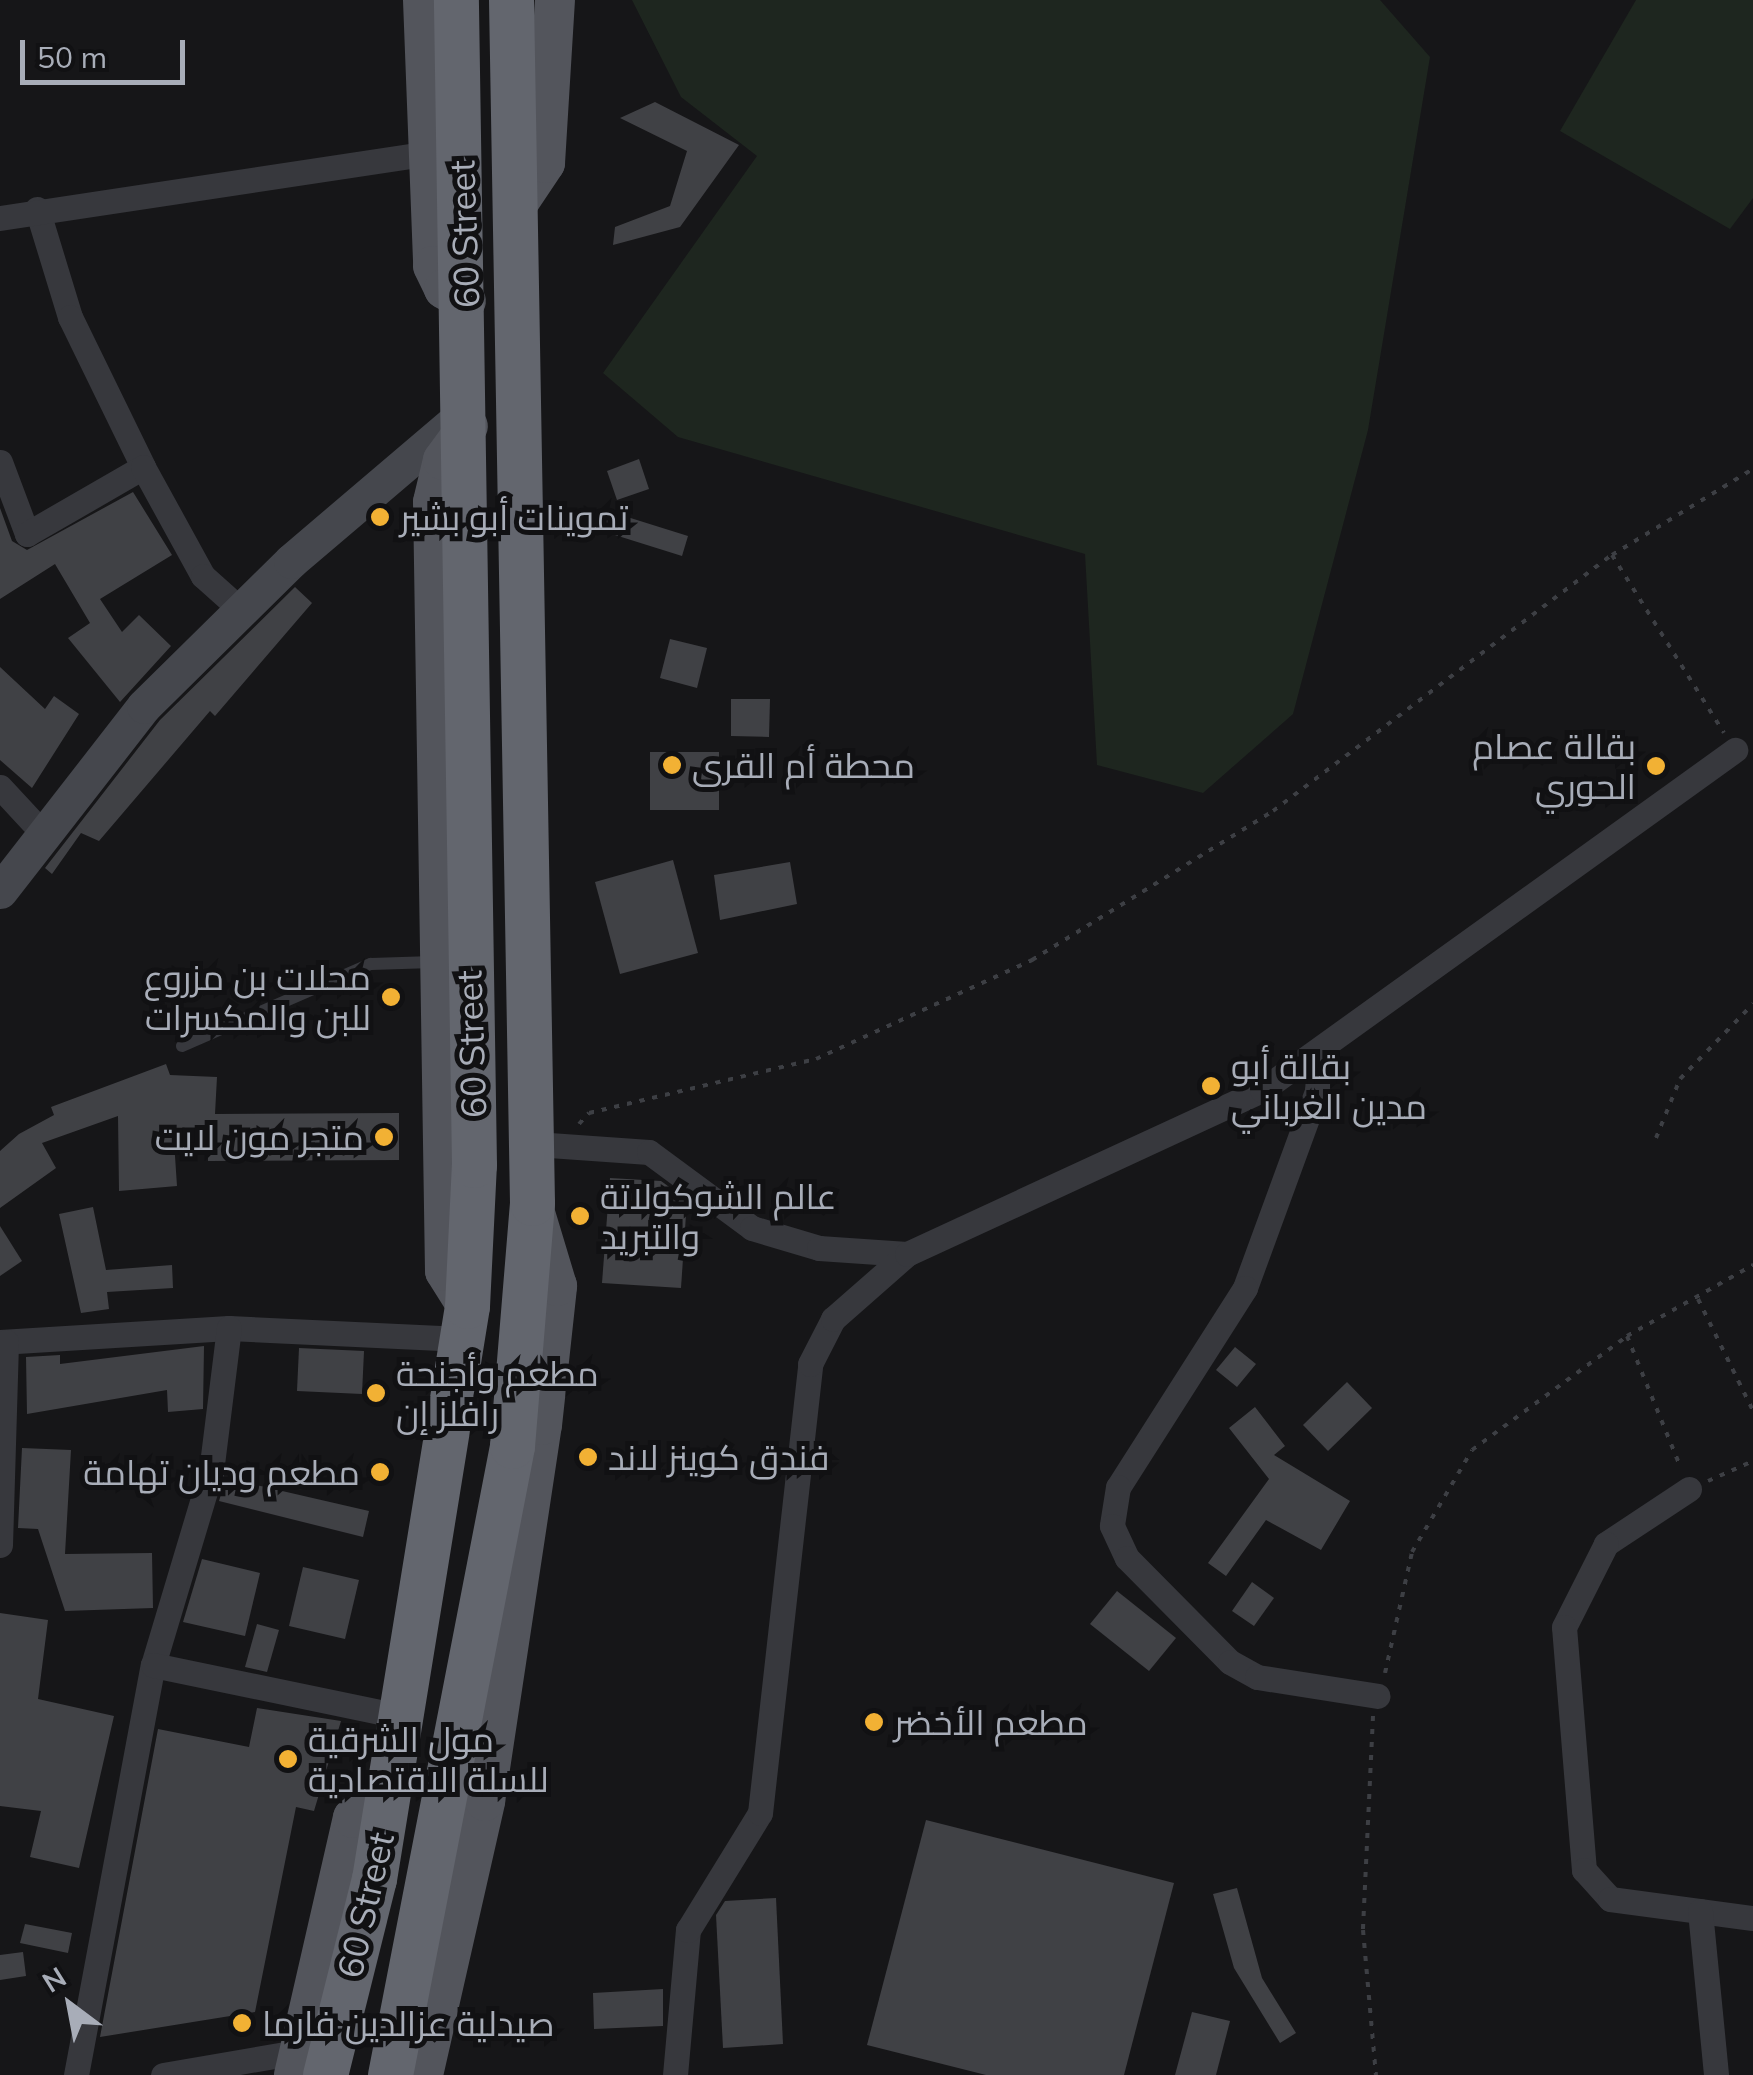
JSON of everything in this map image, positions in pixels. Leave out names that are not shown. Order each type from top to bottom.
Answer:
[{"type":"highway","name":"60 Street","points":[[306,2067],[391,1783],[465,1323],[474,1165],[449,935],[468,419],[466,301],[444,104],[456,0]]},
{"type":"highway","name":"60 Street","points":[[411,2057],[512,1446],[532,1203],[553,1145],[511,0]]},
{"type":"main road","points":[[424,0],[444,104],[429,153],[433,266],[444,289],[466,301]]},
{"type":"main road","points":[[519,202],[544,164],[555,0]]},
{"type":"street","points":[[0,218],[36,209],[429,153]]},
{"type":"street","points":[[36,209],[70,317],[143,467],[203,576],[241,610]]},
{"type":"street","points":[[0,891],[40,830],[144,706],[241,610],[468,419]]},
{"type":"street","points":[[0,462],[28,534],[143,467]]},
{"type":"street","points":[[675,2075],[688,1930],[760,1813],[810,1364],[834,1319],[908,1254],[1174,1137],[1320,1050],[1734,750]]},
{"type":"street","points":[[0,787],[40,830]]},
{"type":"street","points":[[1320,1050],[1317,1092],[1244,1288],[1118,1488],[1112,1526],[1127,1558],[1230,1662],[1258,1677],[1378,1696]]},
{"type":"street","points":[[553,1145],[649,1152],[752,1228],[820,1248],[908,1254]]},
{"type":"street","points":[[0,1545],[3,1342],[229,1328],[465,1323]]},
{"type":"street","points":[[76,2075],[152,1665],[210,1472],[229,1328]]},
{"type":"street","points":[[1689,1489],[1606,1544],[1570,1606],[1562,1658],[1589,1885],[1610,1899],[1753,1918]]},
{"type":"street","points":[[152,1665],[403,1717]]},
{"type":"street","points":[[1700,1911],[1716,2075]]},
{"type":"street","points":[[163,2075],[306,2067]]},
{"type":"lane","points":[[182,1046],[449,935]]},
{"type":"path","points":[[553,1145],[590,1113],[816,1059],[1032,960],[1273,812],[1612,555],[1753,469]]},
{"type":"path","points":[[1612,555],[1734,750]]},
{"type":"path","points":[[1656,1138],[1680,1080],[1753,1004]]},
{"type":"path","points":[[1376,2075],[1363,1930],[1366,1757],[1412,1552],[1472,1450],[1627,1336],[1753,1264]]},
{"type":"path","points":[[1697,1297],[1753,1411]]},
{"type":"path","points":[[1627,1336],[1689,1489],[1753,1461]]},
{"type":"shaded area","points":[[632,0],[1380,0],[1430,57],[1368,430],[1293,714],[1203,793],[1097,765],[1085,554],[678,437],[603,373],[757,156],[681,97]]},
{"type":"shaded area","points":[[1636,0],[1753,0],[1753,198],[1730,229],[1560,131]]},
{"type":"building","points":[[655,102],[739,145],[680,227],[613,245],[615,227],[670,206],[687,151],[620,118]]},
{"type":"building","points":[[639,459],[649,489],[617,500],[607,471]]},
{"type":"building","points":[[133,492],[172,555],[100,599],[122,632],[139,615],[171,646],[120,702],[68,638],[90,623],[55,564],[0,599],[0,508],[12,541],[27,550]]},
{"type":"building","points":[[605,510],[688,536],[682,556],[599,530]]},
{"type":"building","points":[[295,587],[312,603],[215,716],[210,711],[99,841],[81,833],[52,874],[45,868],[160,720]]},
{"type":"building","points":[[670,639],[707,648],[697,688],[660,678]]},
{"type":"building","points":[[0,667],[45,709],[54,696],[79,714],[32,788],[0,760]]},
{"type":"building","points":[[731,699],[770,699],[769,737],[731,736]]},
{"type":"building","points":[[650,752],[719,752],[719,810],[650,810]]},
{"type":"building","points":[[673,860],[698,953],[620,974],[595,882]]},
{"type":"building","points":[[790,862],[797,904],[720,920],[714,875]]},
{"type":"building","points":[[166,1064],[170,1075],[217,1077],[215,1114],[399,1113],[399,1160],[208,1161],[208,1136],[174,1141],[177,1186],[119,1191],[118,1116],[42,1143],[56,1168],[0,1208],[0,1151],[19,1134],[54,1115],[51,1107]]},
{"type":"building","points":[[610,1178],[661,1181],[687,1200],[681,1288],[602,1283]]},
{"type":"building","points":[[93,1207],[106,1270],[172,1265],[173,1288],[107,1292],[109,1309],[81,1313],[59,1214]]},
{"type":"building","points":[[0,1226],[22,1261],[0,1276]]},
{"type":"building","points":[[204,1346],[203,1409],[168,1412],[167,1390],[27,1414],[26,1357],[60,1355],[60,1364]]},
{"type":"building","points":[[1235,1347],[1256,1364],[1237,1387],[1216,1370]]},
{"type":"building","points":[[299,1348],[364,1351],[362,1394],[297,1391]]},
{"type":"building","points":[[1347,1382],[1372,1408],[1328,1451],[1303,1425]]},
{"type":"building","points":[[1255,1407],[1285,1446],[1274,1455],[1350,1501],[1321,1550],[1266,1520],[1226,1576],[1208,1563],[1269,1479],[1229,1428]]},
{"type":"building","points":[[22,1448],[71,1450],[65,1554],[152,1553],[153,1608],[65,1611],[38,1529],[18,1528]]},
{"type":"building","points":[[226,1478],[369,1511],[363,1537],[219,1501]]},
{"type":"building","points":[[202,1559],[260,1573],[245,1636],[183,1622]]},
{"type":"building","points":[[303,1567],[359,1580],[345,1639],[289,1626]]},
{"type":"building","points":[[1252,1582],[1274,1598],[1254,1626],[1232,1611]]},
{"type":"building","points":[[1117,1591],[1176,1638],[1149,1671],[1090,1624]]},
{"type":"building","points":[[0,1613],[48,1620],[38,1699],[114,1716],[79,1868],[30,1857],[41,1811],[0,1806]]},
{"type":"building","points":[[257,1624],[279,1630],[267,1672],[245,1667]]},
{"type":"building","points":[[257,1708],[341,1721],[314,1811],[296,1807],[255,2012],[100,2037],[158,1729],[249,1747]]},
{"type":"building","points":[[926,1820],[1174,1883],[1124,2075],[986,2075],[867,2045]]},
{"type":"building","points":[[1237,1888],[1262,1978],[1296,2033],[1280,2043],[1234,1968],[1213,1894]]},
{"type":"building","points":[[776,1898],[783,2044],[723,2048],[716,1915],[725,1901]]},
{"type":"building","points":[[25,1924],[72,1933],[68,1953],[20,1943]]},
{"type":"building","points":[[23,1952],[26,1976],[0,1980],[0,1955]]},
{"type":"building","points":[[663,1989],[663,2026],[594,2029],[593,1993]]},
{"type":"building","points":[[1192,2012],[1230,2021],[1216,2075],[1175,2075]]},
{"type":"place","name":"تموينات أبو بشير","points":[[380,517]]},
{"type":"place","name":"محطة أم القرى","points":[[672,765]]},
{"type":"place","name":"بقالة عصام الحوري","points":[[1656,766]]},
{"type":"place","name":"محلات بن مزروع للبن والمكسرات","points":[[391,997]]},
{"type":"place","name":"بقالة أبو مدين الغرباني","points":[[1211,1086]]},
{"type":"place","name":"متجر مون لايت","points":[[384,1137]]},
{"type":"place","name":"عالم الشوكولاتة والتبريد","points":[[580,1216]]},
{"type":"place","name":"مطعم وأجنحة رافلز إن","points":[[376,1393]]},
{"type":"place","name":"فندق كوينز لاند","points":[[588,1457]]},
{"type":"place","name":"مطعم وديان تهامة","points":[[380,1472]]},
{"type":"place","name":"مطعم الأخضر","points":[[874,1722]]},
{"type":"place","name":"مول الشرقية للسلة الاقتصادية","points":[[288,1759]]},
{"type":"place","name":"صيدلية عزالدين فارما","points":[[242,2023]]}]
